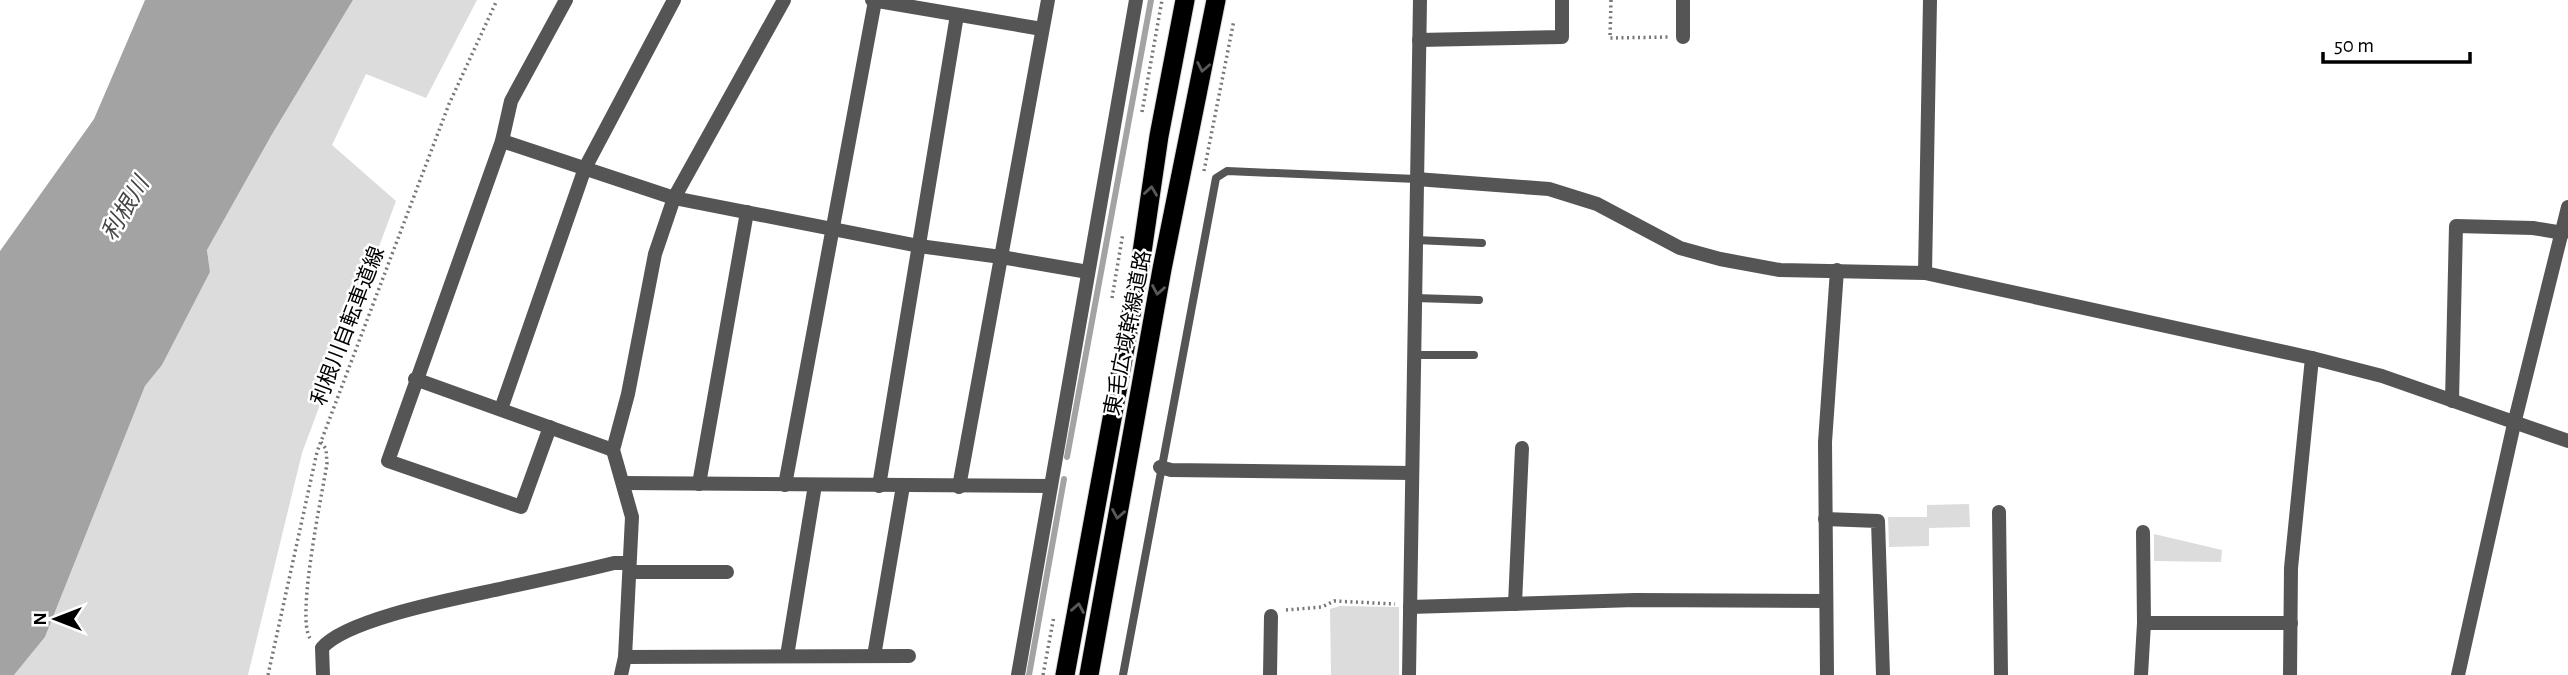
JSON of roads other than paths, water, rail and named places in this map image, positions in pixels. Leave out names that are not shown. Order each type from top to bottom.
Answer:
[{"type":"highway","name":"東毛広域幹線道路","points":[[1065,675],[1140,266],[1159,135],[1185,0]]},
{"type":"highway","name":"東毛広域幹線道路","points":[[1089,675],[1162,268],[1216,0]]},
{"type":"street","points":[[550,427],[521,507],[388,461],[502,141],[511,101],[566,0]]},
{"type":"street","points":[[501,409],[585,169],[674,0]]},
{"type":"street","points":[[621,675],[625,657],[632,517],[614,450],[628,394],[655,254],[674,198],[784,0]]},
{"type":"street","points":[[785,485],[873,0],[1042,29]]},
{"type":"street","points":[[960,487],[1048,0]]},
{"type":"street","points":[[1018,675],[1136,0]]},
{"type":"street","points":[[1409,675],[1420,0]]},
{"type":"street","points":[[1419,40],[1562,37],[1562,0]]},
{"type":"street","points":[[1683,0],[1683,37]]},
{"type":"street","points":[[1924,273],[1930,0]]},
{"type":"street","points":[[879,486],[957,15]]},
{"type":"street","points":[[502,141],[674,198],[919,246],[1088,272]]},
{"type":"street","points":[[1416,179],[1549,189],[1597,204],[1680,247],[1780,270],[1924,273],[2312,358],[2382,376],[2568,442]]},
{"type":"street","points":[[2458,675],[2514,424],[2568,207]]},
{"type":"street","points":[[699,484],[747,212]]},
{"type":"street","points":[[2452,401],[2456,226],[2533,228],[2563,233]]},
{"type":"street","points":[[1827,675],[1825,442],[1837,270]]},
{"type":"street","points":[[2290,675],[2291,568],[2312,358]]},
{"type":"street","points":[[415,379],[614,450]]},
{"type":"street","points":[[1515,604],[1522,448]]},
{"type":"street","points":[[1160,467],[1171,470],[1412,473]]},
{"type":"street","points":[[623,483],[1050,486]]},
{"type":"street","points":[[787,656],[816,485]]},
{"type":"street","points":[[874,656],[903,486]]},
{"type":"street","points":[[1999,512],[2001,675]]},
{"type":"street","points":[[1825,519],[1878,521],[1883,675]]},
{"type":"street","points":[[2141,675],[2144,623],[2143,532]]},
{"type":"street","points":[[323,675],[322,648],[334,636],[438,602],[614,563],[630,568],[727,572]]},
{"type":"street","points":[[1410,607],[1635,600],[1826,601]]},
{"type":"street","points":[[1270,675],[1271,616]]},
{"type":"street","points":[[2144,623],[2291,623]]},
{"type":"street","points":[[625,657],[909,656]]},
{"type":"lane","points":[[1123,675],[1216,178],[1227,171],[1416,179]]},
{"type":"lane","points":[[1416,240],[1482,243]]},
{"type":"lane","points":[[1415,298],[1479,300]]},
{"type":"lane","points":[[1414,355],[1474,355]]},
{"type":"water","name":"利根川","points":[[145,0],[353,0],[271,136],[207,250],[210,272],[162,365],[145,386],[45,637],[14,675],[0,675],[0,251],[94,119]]},
{"type":"waterway","points":[[1067,457],[1151,0]]},
{"type":"waterway","points":[[1029,675],[1064,479]]}]
